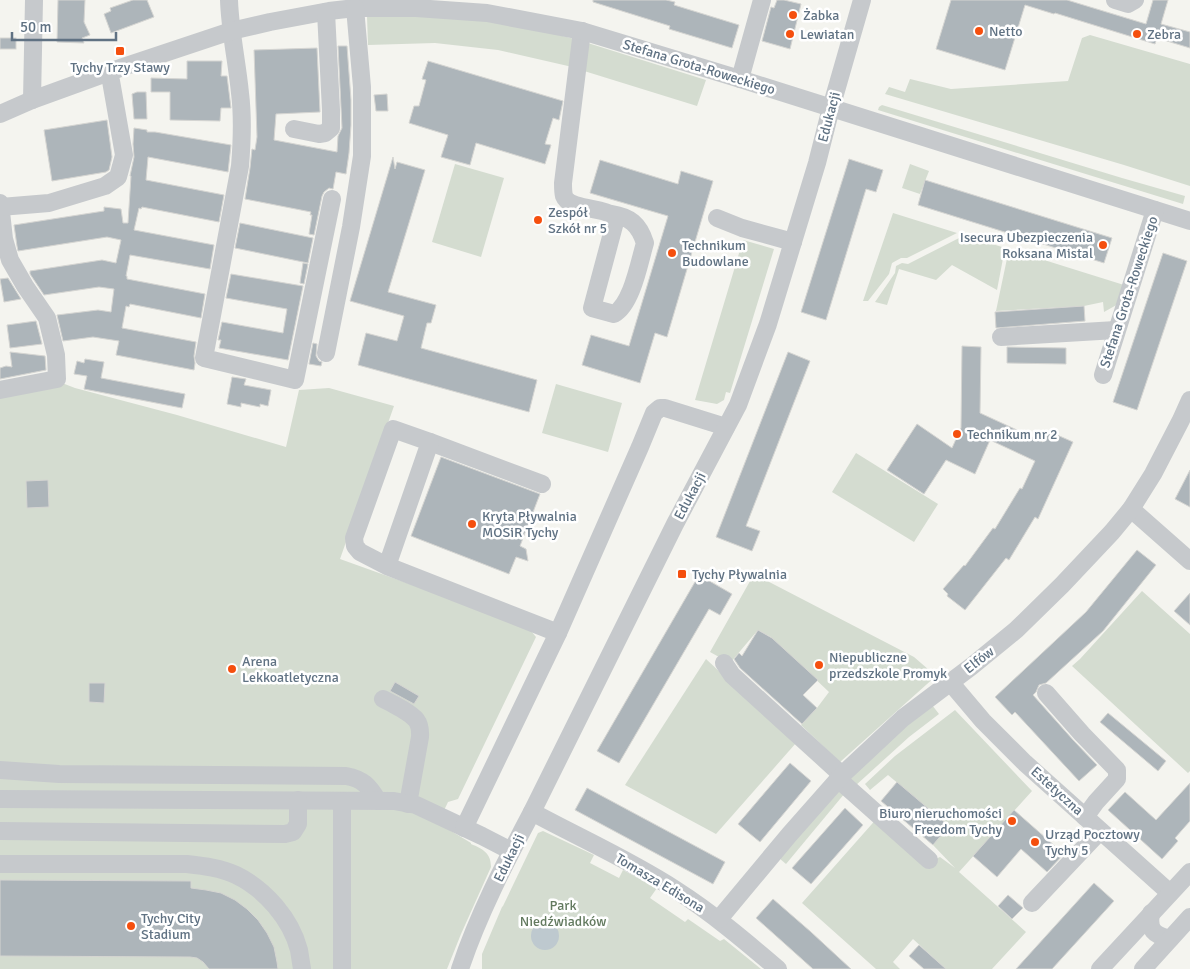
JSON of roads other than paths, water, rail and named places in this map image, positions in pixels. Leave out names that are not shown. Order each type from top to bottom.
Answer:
[{"type":"street","points":[[32,100],[34,0]]},
{"type":"street","points":[[229,0],[231,31],[240,93],[242,135],[240,166],[204,358],[295,380],[332,199]]},
{"type":"street","points":[[740,79],[762,0]]},
{"type":"street","name":"Edukacji","points":[[460,969],[481,916],[511,851],[675,524],[738,405],[768,324],[817,163],[862,0]]},
{"type":"street","points":[[1115,0],[1128,4],[1134,0]]},
{"type":"street","name":"Stefana Grota-Roweckiego","points":[[0,114],[108,72],[231,31],[270,22],[355,8],[488,6],[582,31],[740,79],[1190,221]]},
{"type":"street","points":[[326,353],[351,227],[362,156],[362,87],[355,8]]},
{"type":"street","points":[[294,129],[319,134],[326,133],[331,128],[326,12]]},
{"type":"street","points":[[582,31],[563,183],[564,195],[570,202],[585,208],[621,216],[638,226],[645,243],[627,301],[614,314],[592,308],[615,222],[611,214]]},
{"type":"street","points":[[0,207],[50,203],[105,186],[118,177],[124,155],[108,72]]},
{"type":"street","points":[[0,203],[4,239],[10,260],[24,286],[48,318],[56,355],[57,379],[0,390]]},
{"type":"street","name":"Stefana Grota-Roweckiego","points":[[1103,375],[1155,210]]},
{"type":"street","points":[[717,218],[742,228],[793,242]]},
{"type":"street","points":[[1001,337],[1116,330]]},
{"type":"street","name":"Elfów","points":[[718,920],[840,777],[903,718],[1016,630],[1112,532],[1131,509],[1153,474],[1190,400]]},
{"type":"street","points":[[464,828],[558,633],[654,413],[660,408],[665,408],[726,427]]},
{"type":"street","points":[[542,484],[394,429],[354,538],[355,546],[360,552],[387,566],[558,633]]},
{"type":"street","points":[[387,566],[430,442]]},
{"type":"street","points":[[1131,509],[1190,561]]},
{"type":"street","points":[[724,663],[732,675],[929,860]]},
{"type":"street","name":"Estetyczna","points":[[950,682],[983,721],[1025,763],[1170,893]]},
{"type":"street","points":[[1046,693],[1117,770],[1117,779],[1085,816]]},
{"type":"street","points":[[384,700],[414,716],[420,730],[408,804]]},
{"type":"street","points":[[0,770],[59,774],[346,776],[356,778],[365,783],[378,801]]},
{"type":"street","points":[[0,800],[394,801],[416,805],[511,851]]},
{"type":"street","points":[[0,831],[285,834],[293,832],[298,824],[298,800]]},
{"type":"street","points":[[342,800],[342,969]]},
{"type":"street","name":"Tomasza Edisona","points":[[532,812],[675,889],[718,920],[778,969]]},
{"type":"street","points":[[1032,903],[1100,830]]},
{"type":"street","points":[[0,864],[187,864],[212,867],[236,875],[256,888],[275,906],[290,926],[299,948],[302,969]]},
{"type":"street","points":[[1100,969],[1190,872]]},
{"type":"street","points":[[1151,913],[1150,922],[1152,930],[1158,936],[1170,939]]},
{"type":"street","points":[[1143,969],[1190,917]]},
{"type":"place","name":"Żabka","points":[[793,15]]},
{"type":"place","name":"Netto","points":[[979,31]]},
{"type":"place","name":"Lewiatan","points":[[790,34]]},
{"type":"place","name":"Zebra","points":[[1137,34]]},
{"type":"place","name":"Tychy Trzy Stawy","points":[[120,51]]},
{"type":"place","name":"Zespół Szkół nr 5","points":[[538,220]]},
{"type":"place","name":"Isecura Ubezpieczenia Roksana Mistal","points":[[1103,245]]},
{"type":"place","name":"Technikum Budowlane","points":[[672,253]]},
{"type":"place","name":"Technikum nr 2","points":[[957,434]]},
{"type":"place","name":"Kryta Pływalnia MOSiR Tychy","points":[[472,524]]},
{"type":"place","name":"Tychy Pływalnia","points":[[682,574]]},
{"type":"place","name":"Niepubliczne przedszkole Promyk","points":[[819,665]]},
{"type":"place","name":"Arena Lekkoatletyczna","points":[[232,669]]},
{"type":"place","name":"Biuro nieruchomości Freedom Tychy","points":[[1012,821]]},
{"type":"place","name":"Urząd Pocztowy Tychy 5","points":[[1035,842]]},
{"type":"place","name":"Tychy City Stadium","points":[[131,926]]},
{"type":"park label","name":"Park Niedźwiadków","points":[[563,914]]}]
